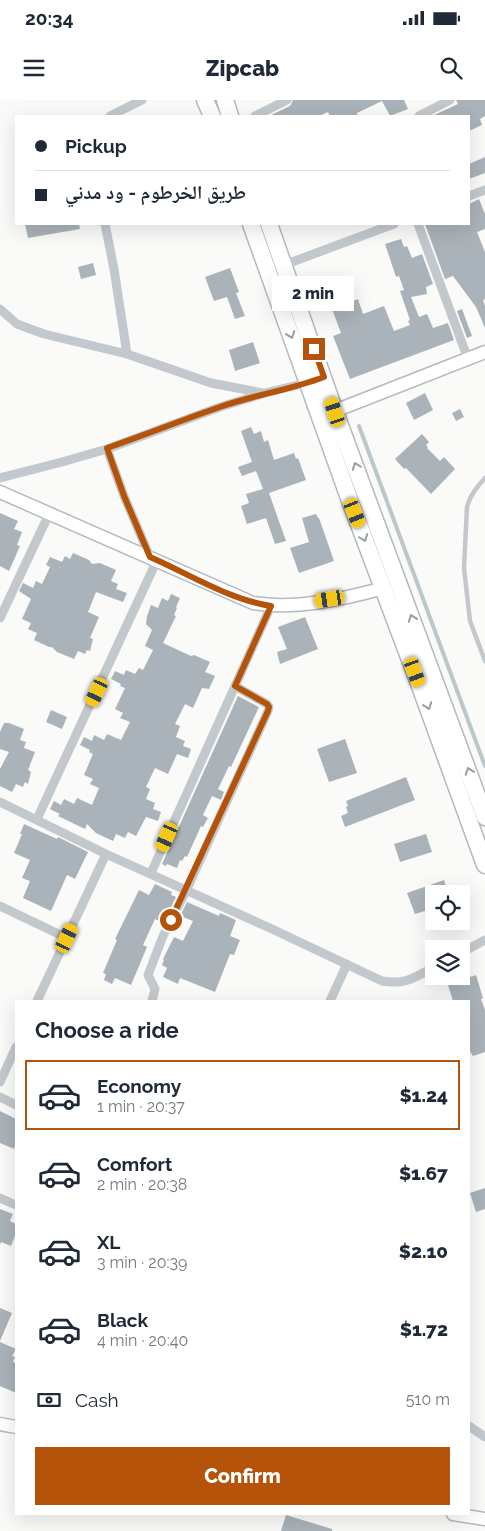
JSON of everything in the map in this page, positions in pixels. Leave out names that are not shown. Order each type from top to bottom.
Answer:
[{"type":"highway","points":[[205,100],[212,115]]},
{"type":"highway","points":[[225,100],[230,115]]},
{"type":"highway","points":[[251,225],[308,383],[327,414],[485,817]]},
{"type":"highway","points":[[268,225],[324,377],[327,414],[384,588],[485,866]]},
{"type":"street","points":[[112,115],[142,100]]},
{"type":"street","points":[[257,115],[287,100]]},
{"type":"street","points":[[421,115],[450,100]]},
{"type":"street","points":[[470,196],[485,190]]},
{"type":"street","points":[[104,225],[114,269],[126,354]]},
{"type":"street","points":[[284,265],[391,225]]},
{"type":"street","points":[[418,225],[468,359]]},
{"type":"street","points":[[0,309],[16,324],[30,330],[126,354],[211,383],[265,393]]},
{"type":"street","points":[[327,414],[485,352]]},
{"type":"street","points":[[0,478],[107,448],[220,407],[324,377]]},
{"type":"street","points":[[37,819],[154,558],[124,496],[107,448]]},
{"type":"street","points":[[0,492],[154,558],[231,595],[253,603],[271,606],[312,602],[384,588]]},
{"type":"street","points":[[0,618],[48,514]]},
{"type":"street","points":[[151,873],[271,606]]},
{"type":"street","points":[[152,1000],[155,989],[148,975],[163,936],[187,889],[268,711],[269,707],[267,704],[235,686]]},
{"type":"street","points":[[0,802],[106,854],[187,889],[382,981],[397,984],[425,972]]},
{"type":"street","points":[[37,1000],[106,854]]},
{"type":"street","points":[[0,906],[67,938]]},
{"type":"street","points":[[470,948],[485,940]]},
{"type":"street","points":[[330,1000],[347,964]]},
{"type":"street","points":[[0,1082],[15,1049]]},
{"type":"street","points":[[0,1098],[15,1105]]},
{"type":"street","points":[[0,1198],[15,1205]]},
{"type":"street","points":[[0,1424],[15,1425]]},
{"type":"street","points":[[470,1427],[485,1437]]},
{"type":"street","points":[[459,1515],[485,1519]]},
{"type":"lane","points":[[485,478],[469,499],[467,507],[464,568],[470,621],[485,661]]},
{"type":"building","points":[[293,100],[404,100],[408,109],[389,115],[382,101],[357,113],[358,115],[330,115],[328,112],[321,115],[271,115],[290,106]]},
{"type":"building","points":[[456,100],[485,100],[485,116],[480,119],[482,125],[470,131],[470,115],[434,115],[458,104]]},
{"type":"building","points":[[485,157],[485,173],[470,179],[470,164]]},
{"type":"building","points":[[479,199],[485,214],[485,229],[477,232],[485,252],[485,299],[483,300],[485,306],[485,328],[476,307],[453,276],[445,279],[425,225],[470,225],[470,204]]},
{"type":"building","points":[[25,225],[79,225],[80,229],[28,238]]},
{"type":"building","points":[[401,239],[404,247],[407,246],[412,258],[422,254],[433,284],[426,287],[427,294],[411,297],[419,317],[427,314],[433,328],[448,323],[454,340],[350,379],[333,336],[341,333],[332,309],[358,299],[363,314],[384,306],[394,331],[410,325],[400,291],[404,290],[399,276],[396,277],[385,244]]},
{"type":"building","points":[[93,263],[96,275],[81,279],[78,267]]},
{"type":"building","points":[[230,268],[239,292],[236,293],[245,316],[235,319],[227,297],[214,301],[205,277]]},
{"type":"building","points":[[462,309],[472,336],[467,338],[457,311]]},
{"type":"building","points":[[253,342],[260,363],[235,371],[229,350]]},
{"type":"building","points":[[425,393],[433,410],[414,420],[406,403]]},
{"type":"building","points":[[460,409],[464,417],[456,421],[452,413]]},
{"type":"building","points":[[251,427],[254,434],[261,431],[264,442],[268,440],[274,460],[294,453],[296,459],[298,458],[306,480],[269,493],[286,541],[275,544],[266,518],[247,524],[241,506],[249,503],[246,494],[263,489],[256,471],[242,476],[238,467],[252,462],[241,431]]},
{"type":"building","points":[[422,434],[429,442],[426,445],[427,448],[440,461],[444,457],[455,469],[431,494],[395,459]]},
{"type":"building","points":[[0,513],[18,521],[14,529],[22,532],[17,545],[20,546],[9,571],[0,566]]},
{"type":"building","points":[[316,514],[334,561],[299,573],[290,548],[309,542],[302,518]]},
{"type":"building","points":[[73,553],[89,560],[92,564],[100,563],[116,570],[111,581],[118,584],[116,589],[127,593],[123,602],[96,592],[88,612],[99,617],[90,638],[93,639],[90,651],[87,650],[85,654],[78,651],[74,659],[34,640],[37,633],[28,629],[31,623],[22,619],[31,599],[19,591],[23,583],[33,588],[36,581],[42,584],[50,567],[46,565],[50,557],[62,562],[65,556],[70,559]]},
{"type":"building","points":[[171,594],[180,598],[174,615],[176,616],[163,643],[191,656],[194,655],[210,662],[205,672],[215,676],[209,689],[202,688],[193,708],[185,704],[175,724],[180,726],[176,737],[185,741],[183,746],[191,749],[188,758],[177,754],[168,774],[155,768],[146,787],[150,789],[146,799],[155,803],[153,809],[161,812],[158,821],[146,817],[136,836],[128,832],[125,838],[116,834],[113,841],[96,833],[87,824],[85,829],[58,816],[60,814],[50,809],[54,801],[61,805],[64,799],[74,804],[77,798],[92,805],[99,788],[90,784],[93,779],[84,775],[93,754],[89,752],[90,750],[80,745],[84,737],[92,741],[94,735],[104,740],[107,734],[121,740],[130,722],[120,718],[123,713],[115,709],[125,688],[111,679],[115,671],[124,675],[126,670],[135,674],[139,668],[143,670],[153,650],[145,646],[152,630],[146,624],[151,605],[158,608],[162,598],[168,601]]},
{"type":"building","points":[[305,617],[318,649],[280,664],[277,652],[287,649],[278,627]]},
{"type":"building","points":[[238,696],[259,707],[231,767],[229,766],[218,789],[224,792],[221,800],[212,796],[203,815],[208,818],[203,827],[201,826],[187,857],[185,856],[182,861],[180,860],[177,868],[167,864],[166,866],[162,864]]},
{"type":"building","points":[[51,710],[67,717],[62,729],[46,722]]},
{"type":"building","points":[[4,723],[24,729],[20,740],[26,742],[24,748],[35,752],[28,770],[31,772],[28,784],[25,782],[23,787],[16,784],[12,792],[0,786],[0,769],[9,752],[0,749],[0,732]]},
{"type":"building","points":[[345,739],[357,773],[329,782],[317,749]]},
{"type":"building","points":[[406,777],[415,800],[345,827],[341,816],[348,813],[346,801]]},
{"type":"building","points":[[24,824],[57,839],[58,837],[88,852],[75,879],[67,875],[51,911],[23,898],[30,881],[22,878],[30,860],[14,853]]},
{"type":"building","points":[[426,834],[432,852],[400,862],[394,844]]},
{"type":"building","points":[[444,880],[445,885],[430,885]]},
{"type":"building","points":[[155,884],[172,892],[171,895],[176,897],[169,911],[165,909],[159,921],[155,919],[143,945],[147,947],[131,985],[115,978],[112,984],[104,980],[106,974],[103,973],[117,940],[115,939],[139,890],[149,895]]},
{"type":"building","points":[[425,887],[425,911],[415,914],[407,893]]},
{"type":"building","points":[[187,902],[219,916],[220,913],[236,920],[230,936],[240,940],[234,955],[230,954],[215,992],[180,978],[178,984],[163,977],[167,968],[162,965],[163,959],[174,937],[183,941],[193,921],[180,916]]},
{"type":"building","points":[[470,975],[471,977],[476,975],[485,1010],[485,1052],[473,1056],[470,1052],[470,1000],[453,1000],[448,985],[470,985]]},
{"type":"building","points":[[0,1111],[15,1118],[15,1146],[14,1149],[0,1143]]},
{"type":"building","points":[[485,1188],[485,1209],[476,1212],[470,1193]]},
{"type":"building","points":[[0,1209],[13,1214],[10,1221],[15,1224],[15,1236],[11,1246],[1,1242],[0,1245]]},
{"type":"building","points":[[0,1308],[12,1313],[0,1341]]},
{"type":"building","points":[[0,1342],[15,1349],[12,1356],[15,1357],[13,1362],[15,1363],[15,1393],[0,1386]]},
{"type":"building","points":[[286,1515],[332,1529],[332,1531],[281,1531]]},
{"type":"waterway","points":[[359,426],[485,766]]},
{"type":"route","points":[[171,920],[268,711],[269,707],[267,704],[235,686],[271,606],[253,603],[231,595],[150,557],[116,476],[107,448],[220,407],[324,377],[314,349]]}]
